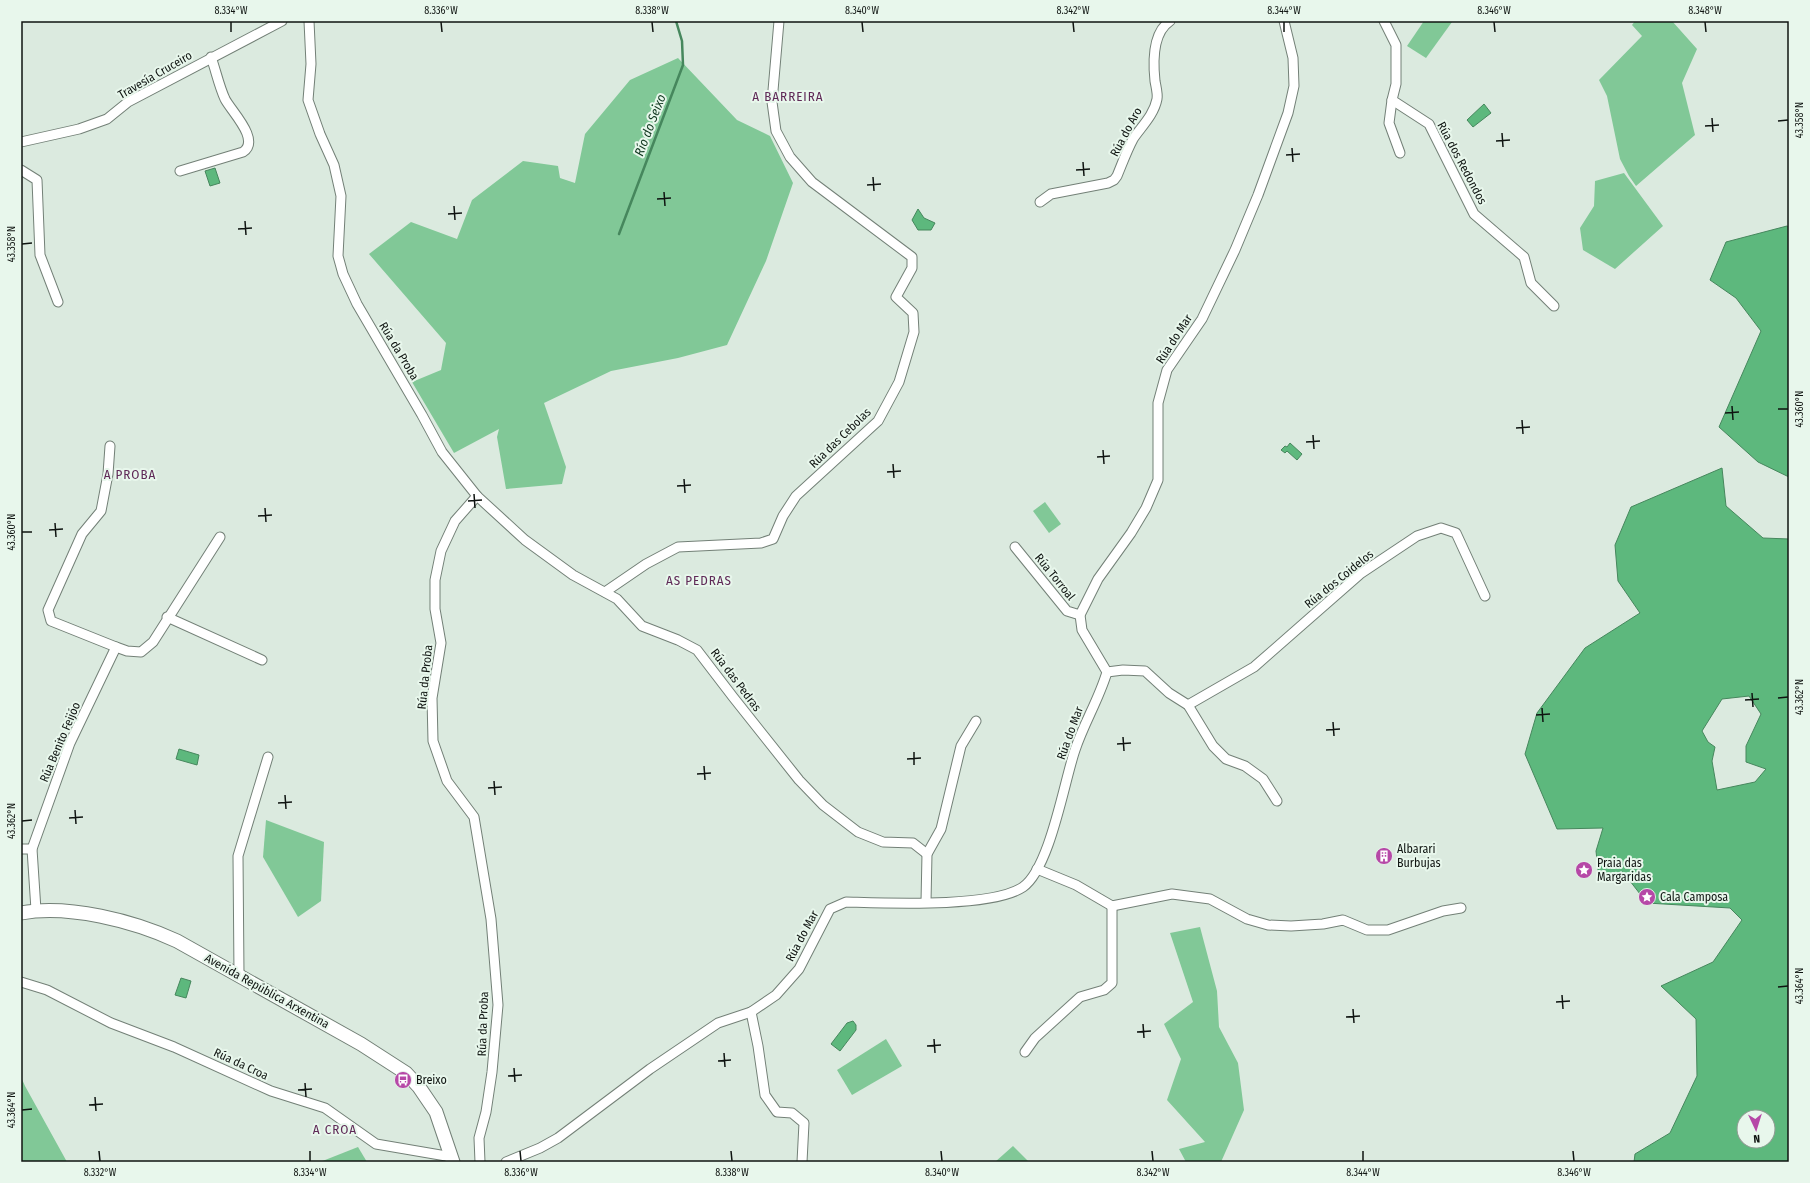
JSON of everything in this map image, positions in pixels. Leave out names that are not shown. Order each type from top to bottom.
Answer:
[{"type":"main road","name":"Avenida República Arxentina","points":[[21,913],[36,910],[73,912],[137,925],[157,932],[177,941],[239,975],[361,1044],[406,1073],[419,1087],[436,1112],[452,1159]]},
{"type":"street","name":"Travesía Cruceiro","points":[[21,142],[79,129],[108,119],[128,102],[282,21]]},
{"type":"street","name":"Rúa da Proba","points":[[309,21],[310,64],[308,100],[320,134],[334,165],[341,196],[338,256],[343,274],[357,304],[442,452],[477,496],[455,521],[441,551],[435,580],[435,601],[442,643],[432,698],[433,741],[447,782],[474,817],[491,919],[498,1005],[492,1072],[486,1112],[479,1138],[480,1162]]},
{"type":"street","name":"Rúa das Cebolas","points":[[605,592],[646,564],[678,547],[761,544],[773,539],[783,516],[796,496],[878,421],[899,382],[914,332],[913,313],[896,297],[912,268],[912,257],[812,182],[790,157],[776,131],[772,102],[779,21]]},
{"type":"street","name":"Rúa do Aro","points":[[1040,202],[1051,194],[1108,183],[1114,180],[1117,176],[1133,140],[1147,121],[1157,99],[1154,71],[1155,46],[1166,24],[1170,21]]},
{"type":"street","name":"Rúa do Mar","points":[[1080,615],[1098,579],[1131,533],[1146,508],[1158,480],[1158,403],[1167,370],[1202,319],[1235,250],[1258,195],[1288,113],[1294,86],[1293,65],[1284,21]]},
{"type":"street","points":[[1384,21],[1396,45],[1396,84],[1389,123],[1400,153]]},
{"type":"street","name":"Travesía Cruceiro","points":[[180,171],[243,152],[247,149],[249,142],[242,124],[225,100],[211,57]]},
{"type":"street","name":"Rúa dos Redondos","points":[[1392,100],[1429,124],[1474,214],[1524,257],[1531,283],[1554,306]]},
{"type":"street","points":[[21,170],[37,180],[40,255],[58,302]]},
{"type":"street","points":[[110,446],[108,474],[101,511],[82,534],[48,610],[51,621],[127,651],[141,652],[153,642],[167,617],[220,537]]},
{"type":"street","name":"Rúa das Pedras","points":[[477,496],[525,540],[573,575],[617,599],[642,626],[678,640],[697,650],[799,780],[823,805],[858,832],[883,842],[913,844],[927,854]]},
{"type":"street","name":"Rúa dos Coidelos","points":[[1188,705],[1254,668],[1360,574],[1417,536],[1441,528],[1456,533],[1485,596]]},
{"type":"street","name":"Rúa Torroal","points":[[1015,547],[1067,611],[1080,615]]},
{"type":"street","points":[[1080,615],[1082,630],[1107,672],[1123,670],[1145,671],[1169,693],[1188,705],[1213,746],[1226,759],[1245,766],[1262,779],[1277,801]]},
{"type":"street","points":[[167,617],[262,660]]},
{"type":"street","name":"Rúa Benito Feijóo","points":[[36,910],[32,849],[70,743],[116,647]]},
{"type":"street","name":"Rúa do Mar","points":[[506,1162],[540,1148],[558,1138],[650,1069],[718,1023],[751,1012],[776,995],[799,969],[830,909],[846,902],[926,902],[983,899],[1012,892],[1029,882],[1037,869],[1048,842],[1075,751],[1107,672]]},
{"type":"street","points":[[926,902],[927,854],[941,829],[961,746],[976,721]]},
{"type":"street","points":[[239,975],[238,856],[268,757]]},
{"type":"street","points":[[21,849],[32,849]]},
{"type":"street","points":[[1037,869],[1076,885],[1112,906],[1172,894],[1210,899],[1247,919],[1268,925],[1291,926],[1323,924],[1343,920],[1367,930],[1388,930],[1443,911],[1461,908]]},
{"type":"street","points":[[1025,1052],[1035,1038],[1080,997],[1104,990],[1112,984],[1112,906]]},
{"type":"street","name":"Rúa da Croa","points":[[21,982],[46,990],[111,1023],[174,1047],[271,1091],[325,1108],[376,1144],[452,1159]]},
{"type":"street","points":[[751,1012],[758,1046],[764,1095],[777,1112],[792,1113],[804,1123],[802,1162]]},
{"type":"shaded area","points":[[1424,21],[1452,22],[1426,58],[1407,46]]},
{"type":"shaded area","points":[[1635,21],[1672,21],[1697,49],[1682,83],[1695,135],[1636,186],[1620,159],[1607,96],[1599,80],[1642,36],[1632,25]]},
{"type":"shaded area","points":[[678,58],[737,120],[770,136],[793,183],[766,261],[727,345],[678,358],[611,371],[544,403],[566,467],[562,484],[506,489],[497,437],[499,429],[454,453],[412,382],[441,370],[446,343],[369,254],[411,222],[457,239],[472,200],[523,161],[558,166],[560,178],[575,183],[585,134],[630,80]]},
{"type":"shaded area","points":[[1484,104],[1491,113],[1473,127],[1467,120]]},
{"type":"shaded area","points":[[215,168],[220,183],[210,186],[205,171]]},
{"type":"shaded area","points":[[1624,173],[1663,226],[1615,269],[1583,250],[1580,228],[1594,206],[1595,181]]},
{"type":"shaded area","points":[[918,209],[924,218],[935,223],[931,230],[918,230],[912,220]]},
{"type":"shaded area","points":[[1787,226],[1789,227],[1789,477],[1758,462],[1719,427],[1761,331],[1736,298],[1710,280],[1726,242]]},
{"type":"shaded area","points":[[1290,443],[1302,454],[1297,460],[1287,451],[1285,453],[1281,450],[1285,446],[1287,447]]},
{"type":"shaded area","points":[[1722,468],[1726,506],[1763,538],[1789,539],[1789,1162],[1634,1162],[1635,1154],[1670,1133],[1697,1076],[1696,1019],[1661,986],[1713,962],[1742,920],[1730,908],[1647,903],[1623,872],[1599,879],[1596,851],[1603,828],[1557,829],[1525,754],[1537,713],[1585,648],[1640,613],[1618,581],[1615,545],[1631,507]],"holes":[[[1749,696],[1761,714],[1746,746],[1746,762],[1766,769],[1755,782],[1717,790],[1712,761],[1715,747],[1708,742],[1702,731],[1722,699]]]},
{"type":"shaded area","points":[[1045,502],[1061,524],[1049,533],[1033,511]]},
{"type":"shaded area","points":[[179,749],[199,755],[197,765],[176,759]]},
{"type":"shaded area","points":[[266,820],[324,842],[321,901],[298,917],[263,857]]},
{"type":"shaded area","points":[[1200,927],[1217,991],[1219,1027],[1238,1063],[1244,1110],[1221,1162],[1186,1162],[1179,1149],[1205,1142],[1167,1100],[1181,1059],[1164,1024],[1193,1002],[1170,933]]},
{"type":"shaded area","points":[[181,978],[191,981],[186,998],[175,995]]},
{"type":"shaded area","points":[[853,1021],[856,1025],[856,1030],[840,1051],[831,1044],[847,1023]]},
{"type":"shaded area","points":[[886,1039],[902,1066],[852,1095],[837,1070]]},
{"type":"shaded area","points":[[21,1077],[25,1086],[67,1162],[21,1162]]},
{"type":"shaded area","points":[[1013,1146],[1029,1162],[995,1162]]},
{"type":"shaded area","points":[[358,1147],[367,1162],[320,1162]]},
{"type":"waterway","name":"Río do Seixo","points":[[619,234],[683,65],[682,41],[676,21]]},
{"type":"place","name":"Albarari Burbujas","points":[[1384,856]]},
{"type":"place","name":"Praia das Margaridas","points":[[1584,870]]},
{"type":"place","name":"Cala Camposa","points":[[1647,897]]},
{"type":"place","name":"Breixo","points":[[403,1080]]},
{"type":"district","name":"A BARREIRA","points":[[788,96]]},
{"type":"district","name":"A PROBA","points":[[130,474]]},
{"type":"district","name":"AS PEDRAS","points":[[699,580]]},
{"type":"district","name":"A CROA","points":[[335,1129]]}]
